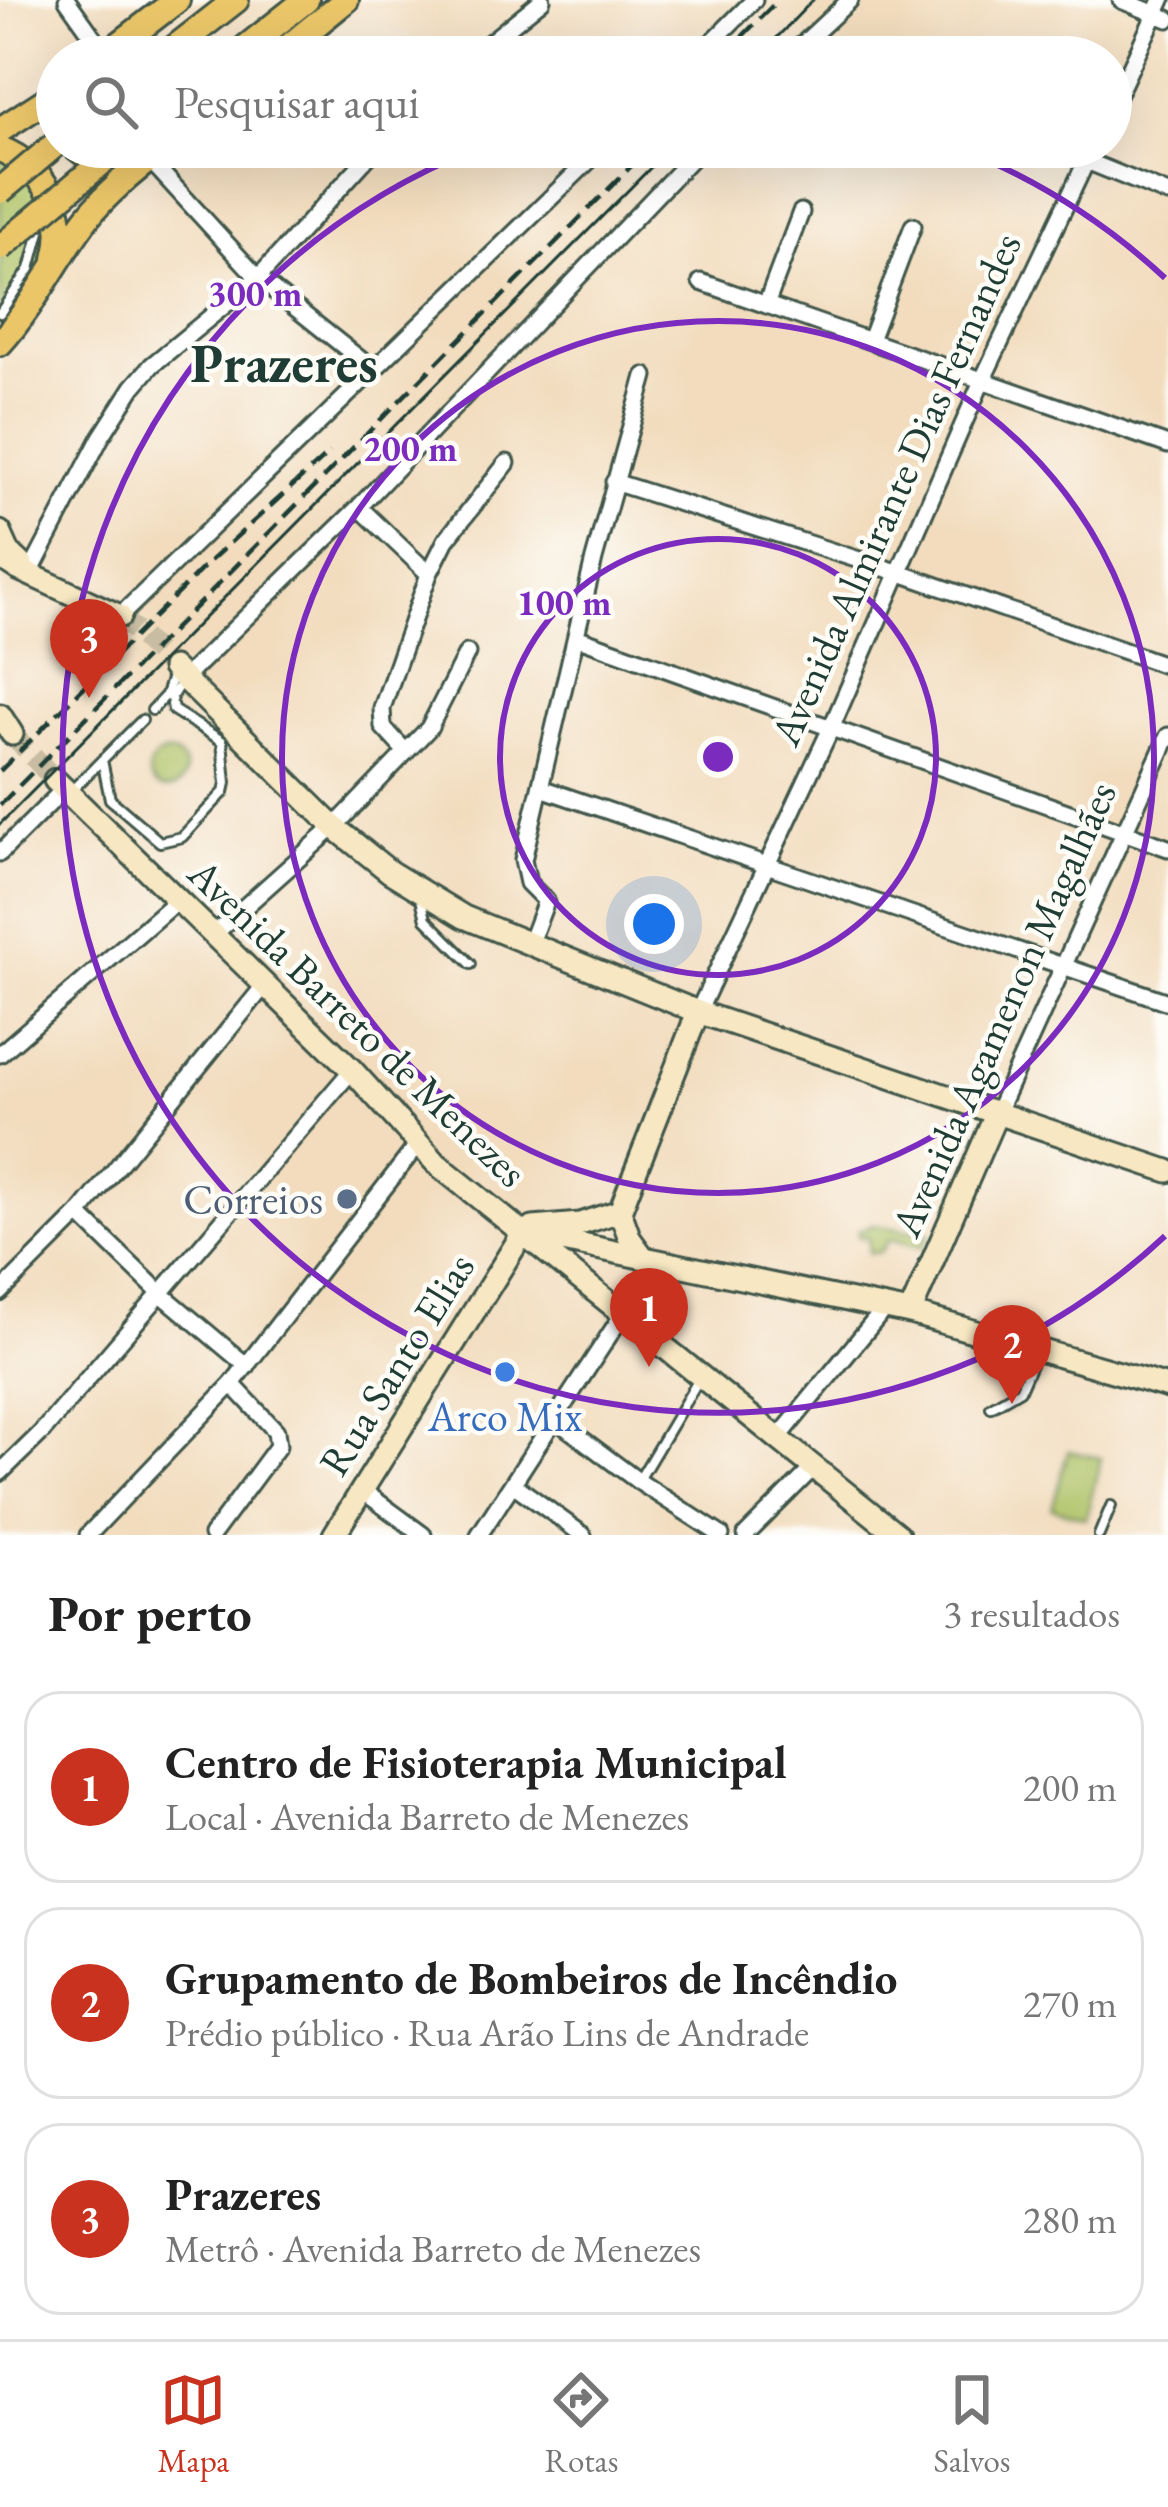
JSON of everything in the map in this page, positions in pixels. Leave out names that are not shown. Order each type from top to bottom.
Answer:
[{"type":"main road","points":[[130,36],[177,0]]},
{"type":"main road","points":[[190,36],[236,0]]},
{"type":"main road","points":[[261,36],[306,0]]},
{"type":"main road","points":[[302,36],[346,0]]},
{"type":"main road","points":[[0,130],[36,107]]},
{"type":"main road","points":[[2,156],[24,162],[44,182],[56,204],[60,243],[50,278]]},
{"type":"main road","points":[[0,191],[36,161]]},
{"type":"main road","points":[[0,248],[95,168]]},
{"type":"main road","points":[[0,343],[50,278],[85,221],[141,168]]},
{"type":"main road","points":[[0,532],[12,567],[120,616]]},
{"type":"main road","points":[[178,673],[334,827],[464,917],[698,1012],[1168,1171]]},
{"type":"main road","name":"Avenida Barreto de Menezes","points":[[63,787],[352,1070],[418,1144],[898,1535]]},
{"type":"main road","name":"Avenida Almirante Dias Fernandes","points":[[620,1211],[698,1012]]},
{"type":"main road","name":"Avenida Agamenon Magalhães","points":[[910,1313],[998,1111]]},
{"type":"main road","points":[[523,1233],[603,1219],[620,1211],[630,1239],[644,1258]]},
{"type":"main road","points":[[523,1233],[910,1313],[1168,1387]]},
{"type":"main road","name":"Rua Santo Elias","points":[[334,1535],[523,1233]]},
{"type":"street","points":[[67,0],[91,36]]},
{"type":"street","points":[[498,36],[542,0]]},
{"type":"street","points":[[811,36],[850,0]]},
{"type":"street","points":[[1121,0],[1162,11],[1132,69]]},
{"type":"street","points":[[716,36],[746,3]]},
{"type":"street","points":[[160,168],[258,278],[371,368]]},
{"type":"street","points":[[12,567],[152,365],[258,278],[358,168]]},
{"type":"street","points":[[120,616],[581,168]]},
{"type":"street","points":[[178,673],[359,507],[682,168]]},
{"type":"street","name":"Avenida Almirante Dias Fernandes","points":[[698,1012],[832,726],[982,381],[1083,168]]},
{"type":"street","points":[[1117,168],[1168,194]]},
{"type":"street","points":[[766,305],[801,212]]},
{"type":"street","points":[[870,340],[913,226]]},
{"type":"street","points":[[701,282],[1168,445]]},
{"type":"street","points":[[529,946],[546,905],[544,895],[528,883],[522,865],[614,482],[645,376]]},
{"type":"street","points":[[406,752],[381,717],[429,574],[458,521],[507,463]]},
{"type":"street","points":[[614,482],[900,573],[1168,666]]},
{"type":"street","points":[[359,507],[429,574]]},
{"type":"street","points":[[576,638],[1168,848]]},
{"type":"street","points":[[212,936],[334,827],[434,722],[467,653]]},
{"type":"street","name":"Avenida Agamenon Magalhães","points":[[998,1111],[1168,736]]},
{"type":"street","points":[[0,853],[63,787]]},
{"type":"street","points":[[541,788],[1168,1002]]},
{"type":"street","points":[[0,1054],[176,902]]},
{"type":"street","points":[[0,1293],[79,1214],[265,986]]},
{"type":"street","points":[[0,1473],[41,1433],[352,1070]]},
{"type":"street","points":[[88,1535],[232,1384],[418,1144]]},
{"type":"street","points":[[79,1214],[159,1292],[247,1366]]},
{"type":"street","points":[[778,1438],[885,1308]]},
{"type":"street","points":[[479,1535],[623,1314]]},
{"type":"street","points":[[212,1535],[278,1446],[276,1431],[232,1384]]},
{"type":"street","points":[[555,1419],[721,1535]]},
{"type":"street","points":[[746,1535],[815,1466]]},
{"type":"street","points":[[513,1484],[583,1535]]},
{"type":"street","points":[[363,1491],[423,1535]]},
{"type":"lane","points":[[0,313],[30,269],[43,219],[41,202],[28,178],[2,156]]},
{"type":"lane","points":[[102,760],[110,799],[154,840],[177,840],[224,792],[222,741],[173,710],[154,708],[178,673]]},
{"type":"lane","points":[[173,710],[178,673]]},
{"type":"lane","points":[[63,787],[102,760],[142,720]]},
{"type":"lane","points":[[419,890],[426,920],[472,964]]},
{"type":"lane","points":[[991,1407],[1021,1390],[1038,1350]]},
{"type":"lane","points":[[638,1481],[701,1376]]},
{"type":"lane","points":[[1099,1535],[1111,1506]]},
{"type":"green space","points":[[0,151],[49,201],[48,254],[0,330]]},
{"type":"green space","points":[[167,753],[180,758],[185,771],[180,784],[167,789],[154,784],[149,771],[154,758]]},
{"type":"green space","points":[[873,1225],[929,1234],[922,1248],[890,1239],[880,1252],[869,1253],[868,1237],[859,1237],[858,1231]]},
{"type":"green space","points":[[1068,1451],[1101,1458],[1086,1518],[1052,1508]]},
{"type":"tunnel","points":[[120,616],[173,668]]},
{"type":"tunnel","points":[[12,734],[55,780]]},
{"type":"tram line","points":[[778,36],[813,0]]},
{"type":"tram line","points":[[0,824],[650,168]]},
{"type":"railway","points":[[743,36],[778,0]]},
{"type":"railway","points":[[0,805],[629,168]]},
{"type":"railway","points":[[0,771],[211,560],[330,452]]},
{"type":"place","name":"Prazeres","points":[[89,698]]},
{"type":"place","name":"Correios","points":[[347,1199]]},
{"type":"place","name":"Centro de Fisioterapia Municipal","points":[[649,1367]]},
{"type":"place","name":"Arco Mix","points":[[505,1372]]},
{"type":"place","name":"Grupamento de Bombeiros de Incêndio","points":[[1012,1404]]},
{"type":"district","name":"Prazeres","points":[[284,363]]}]
